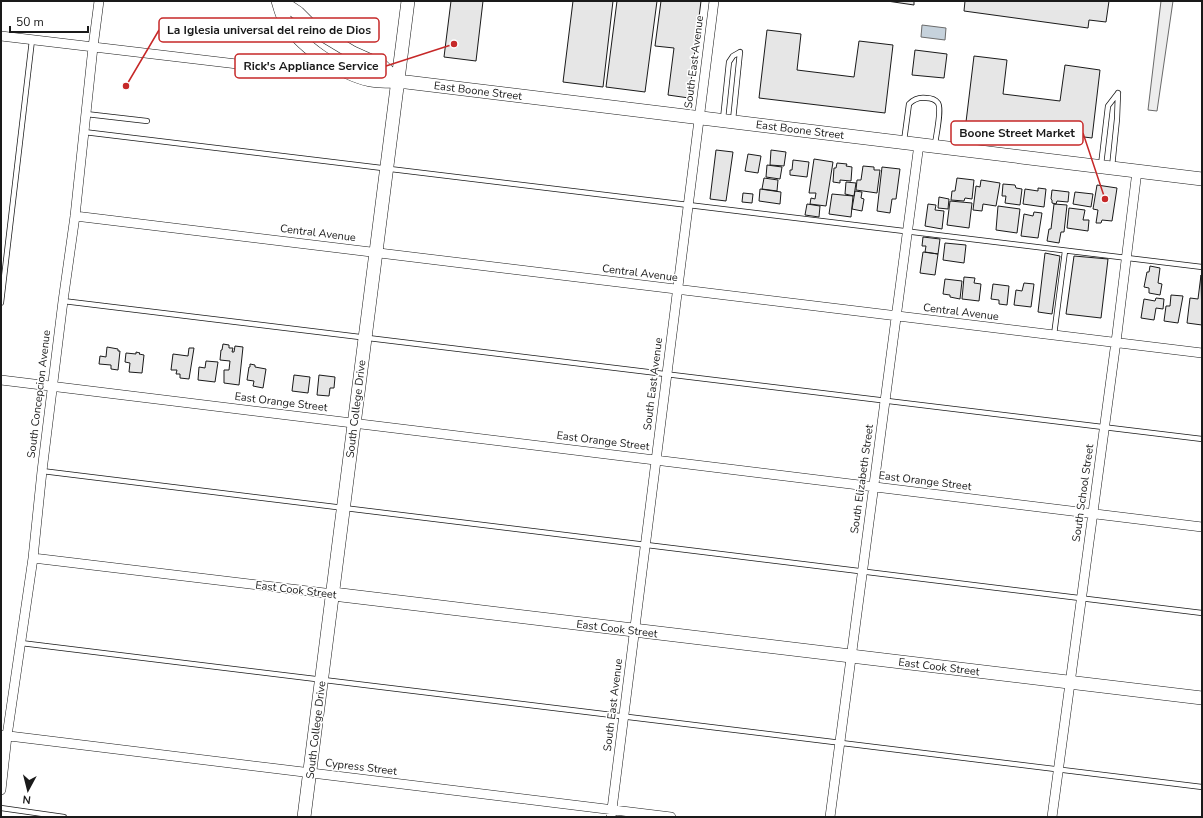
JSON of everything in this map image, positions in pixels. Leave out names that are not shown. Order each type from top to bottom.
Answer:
[{"type":"street","name":"South Concepcion Avenue","points":[[1,790],[4,736],[21,643],[33,558],[52,386],[75,216],[99,1]]},
{"type":"street","points":[[279,1],[298,13],[323,35],[382,66],[398,81]]},
{"type":"street","name":"East Boone Street","points":[[279,1],[284,19],[297,36],[316,53],[344,70],[365,78],[382,82],[398,81],[1202,179]]},
{"type":"street","name":"South College Drive","points":[[304,817],[408,1]]},
{"type":"street","name":"South East Avenue","points":[[611,813],[714,1]]},
{"type":"street","points":[[1,36],[280,69],[296,67],[304,63],[316,53]]},
{"type":"street","name":"South Elizabeth Street","points":[[830,817],[919,144]]},
{"type":"street","name":"South School Street","points":[[1052,817],[1138,171]]},
{"type":"street","name":"Central Avenue","points":[[75,216],[1202,353]]},
{"type":"street","name":"East Orange Street","points":[[1,380],[1202,527]]},
{"type":"street","name":"East Cook Street","points":[[33,558],[1202,698]]},
{"type":"street","name":"Cypress Street","points":[[4,736],[310,773],[611,813],[671,817]]},
{"type":"lane","points":[[1,304],[32,40]]},
{"type":"lane","points":[[740,52],[738,78],[728,121],[727,77],[729,62],[733,56],[740,52]]},
{"type":"lane","points":[[727,77],[738,78]]},
{"type":"lane","points":[[1118,93],[1117,124],[1106,167],[1106,123],[1108,106],[1118,93]]},
{"type":"lane","points":[[904,142],[909,104],[915,99],[922,97],[932,98],[937,102],[939,108],[935,146]]},
{"type":"lane","points":[[86,114],[147,122]]},
{"type":"lane","points":[[1106,123],[1117,124]]},
{"type":"lane","points":[[84,132],[1202,268]]},
{"type":"lane","points":[[1054,335],[1065,251]]},
{"type":"lane","points":[[63,301],[1202,439]]},
{"type":"lane","points":[[42,471],[1202,613]]},
{"type":"lane","points":[[21,643],[1202,787]]},
{"type":"lane","points":[[1,808],[64,817]]},
{"type":"shaded area","points":[[1161,1],[1173,1],[1157,111],[1148,110]]},
{"type":"shaded area","points":[[922,25],[946,28],[945,40],[921,37]]},
{"type":"building","points":[[451,1],[483,1],[476,61],[444,57]]},
{"type":"building","points":[[573,1],[613,1],[603,87],[563,82]]},
{"type":"building","points":[[617,1],[657,1],[645,92],[606,87]]},
{"type":"building","points":[[661,1],[701,1],[689,98],[668,95],[674,48],[655,46]]},
{"type":"building","points":[[887,1],[914,1],[914,5]]},
{"type":"building","points":[[965,1],[1109,1],[1106,22],[1089,20],[1088,28],[964,11]]},
{"type":"building","points":[[767,30],[801,34],[797,70],[854,77],[859,41],[893,45],[885,113],[759,98]]},
{"type":"building","points":[[915,50],[947,54],[944,78],[912,75]]},
{"type":"building","points":[[974,56],[1007,60],[1003,94],[1060,101],[1065,65],[1100,70],[1092,138],[966,122]]},
{"type":"building","points":[[716,150],[733,152],[726,201],[710,199]]},
{"type":"building","points":[[771,150],[786,152],[784,166],[770,165]]},
{"type":"building","points":[[748,154],[761,156],[758,173],[745,171]]},
{"type":"building","points":[[814,159],[833,162],[826,206],[810,204],[811,198],[815,199],[816,193],[809,193]]},
{"type":"building","points":[[793,160],[809,162],[807,177],[790,175]]},
{"type":"building","points":[[837,163],[847,164],[846,166],[852,167],[851,181],[840,180],[840,183],[833,182],[834,168],[836,168]]},
{"type":"building","points":[[767,165],[782,167],[780,179],[766,177]]},
{"type":"building","points":[[863,166],[874,167],[874,170],[880,170],[877,193],[856,190],[857,180],[861,180]]},
{"type":"building","points":[[882,167],[900,169],[896,199],[892,199],[890,213],[877,211]]},
{"type":"building","points":[[764,178],[778,180],[777,191],[762,189]]},
{"type":"building","points":[[957,178],[974,180],[972,199],[965,198],[964,201],[951,200],[952,191],[955,191]]},
{"type":"building","points":[[981,180],[1000,183],[996,206],[983,204],[982,211],[973,210],[976,186],[980,187]]},
{"type":"building","points":[[846,182],[856,183],[854,196],[845,194]]},
{"type":"building","points":[[1003,184],[1015,185],[1016,188],[1022,189],[1020,205],[1005,203],[1006,196],[1002,196]]},
{"type":"building","points":[[1097,185],[1117,188],[1112,221],[1102,220],[1101,223],[1096,223],[1098,210],[1093,209]]},
{"type":"building","points":[[1038,188],[1046,189],[1044,207],[1023,204],[1025,189],[1038,191]]},
{"type":"building","points":[[760,189],[781,192],[780,204],[759,201]]},
{"type":"building","points":[[1052,190],[1069,192],[1068,202],[1057,201],[1056,204],[1052,203]]},
{"type":"building","points":[[855,191],[862,192],[861,198],[864,199],[862,211],[852,209]]},
{"type":"building","points":[[1075,192],[1093,194],[1091,207],[1073,204]]},
{"type":"building","points":[[743,193],[753,194],[752,203],[742,202]]},
{"type":"building","points":[[832,194],[853,196],[851,217],[829,214]]},
{"type":"building","points":[[939,197],[949,199],[948,209],[938,208]]},
{"type":"building","points":[[950,201],[972,203],[969,228],[947,225]]},
{"type":"building","points":[[807,204],[820,206],[819,217],[805,215]]},
{"type":"building","points":[[928,204],[936,205],[935,210],[944,211],[942,229],[925,226]]},
{"type":"building","points":[[1054,204],[1067,205],[1064,232],[1061,232],[1059,243],[1047,241],[1049,229],[1051,229]]},
{"type":"building","points":[[998,206],[1020,209],[1017,233],[996,230]]},
{"type":"building","points":[[1069,208],[1085,210],[1083,220],[1089,220],[1088,231],[1067,228]]},
{"type":"building","points":[[1034,212],[1042,213],[1038,238],[1021,236],[1024,214],[1033,216]]},
{"type":"building","points":[[923,237],[940,239],[938,254],[925,252],[926,246],[922,246]]},
{"type":"building","points":[[945,243],[966,245],[964,263],[943,260]]},
{"type":"building","points":[[923,252],[938,254],[935,275],[920,273]]},
{"type":"building","points":[[1045,253],[1060,256],[1052,314],[1038,312]]},
{"type":"building","points":[[1074,256],[1108,259],[1101,318],[1066,314]]},
{"type":"building","points":[[1150,266],[1160,268],[1158,283],[1162,284],[1160,295],[1149,293],[1149,288],[1144,287],[1147,272],[1149,272]]},
{"type":"building","points":[[1201,275],[1202,325],[1187,323],[1190,298],[1198,299]]},
{"type":"building","points":[[964,277],[975,278],[974,283],[981,284],[979,301],[962,299]]},
{"type":"building","points":[[945,279],[962,281],[960,299],[943,294]]},
{"type":"building","points":[[1024,283],[1034,284],[1031,307],[1014,305],[1016,290],[1022,291]]},
{"type":"building","points":[[993,284],[1009,286],[1007,305],[999,304],[999,300],[991,299]]},
{"type":"building","points":[[1171,295],[1183,296],[1178,323],[1164,321],[1166,306],[1170,306]]},
{"type":"building","points":[[1156,298],[1164,299],[1163,309],[1156,308],[1154,320],[1141,318],[1144,299],[1155,301]]},
{"type":"building","points":[[223,344],[229,345],[229,348],[233,348],[232,352],[234,352],[235,346],[243,347],[239,385],[224,383],[224,370],[229,370],[230,361],[220,360]]},
{"type":"building","points":[[107,347],[118,349],[118,351],[120,351],[118,370],[111,369],[111,365],[99,364],[100,356],[106,357]]},
{"type":"building","points":[[189,348],[194,348],[189,379],[180,378],[180,374],[176,374],[177,370],[171,370],[173,354],[188,356]]},
{"type":"building","points":[[136,352],[144,355],[142,373],[129,372],[130,363],[125,362],[126,353],[136,354]]},
{"type":"building","points":[[206,361],[218,362],[215,382],[198,380],[199,367],[205,368]]},
{"type":"building","points":[[250,364],[255,365],[255,367],[266,369],[263,388],[253,386],[254,381],[247,380]]},
{"type":"building","points":[[294,375],[310,377],[308,393],[292,391]]},
{"type":"building","points":[[319,375],[335,377],[334,388],[330,388],[329,396],[317,395]]},
{"type":"place","name":"Rick's Appliance Service","points":[[454,44]]},
{"type":"place","name":"La Iglesia universal del reino de Dios","points":[[126,86]]},
{"type":"place","name":"Boone Street Market","points":[[1105,199]]}]
